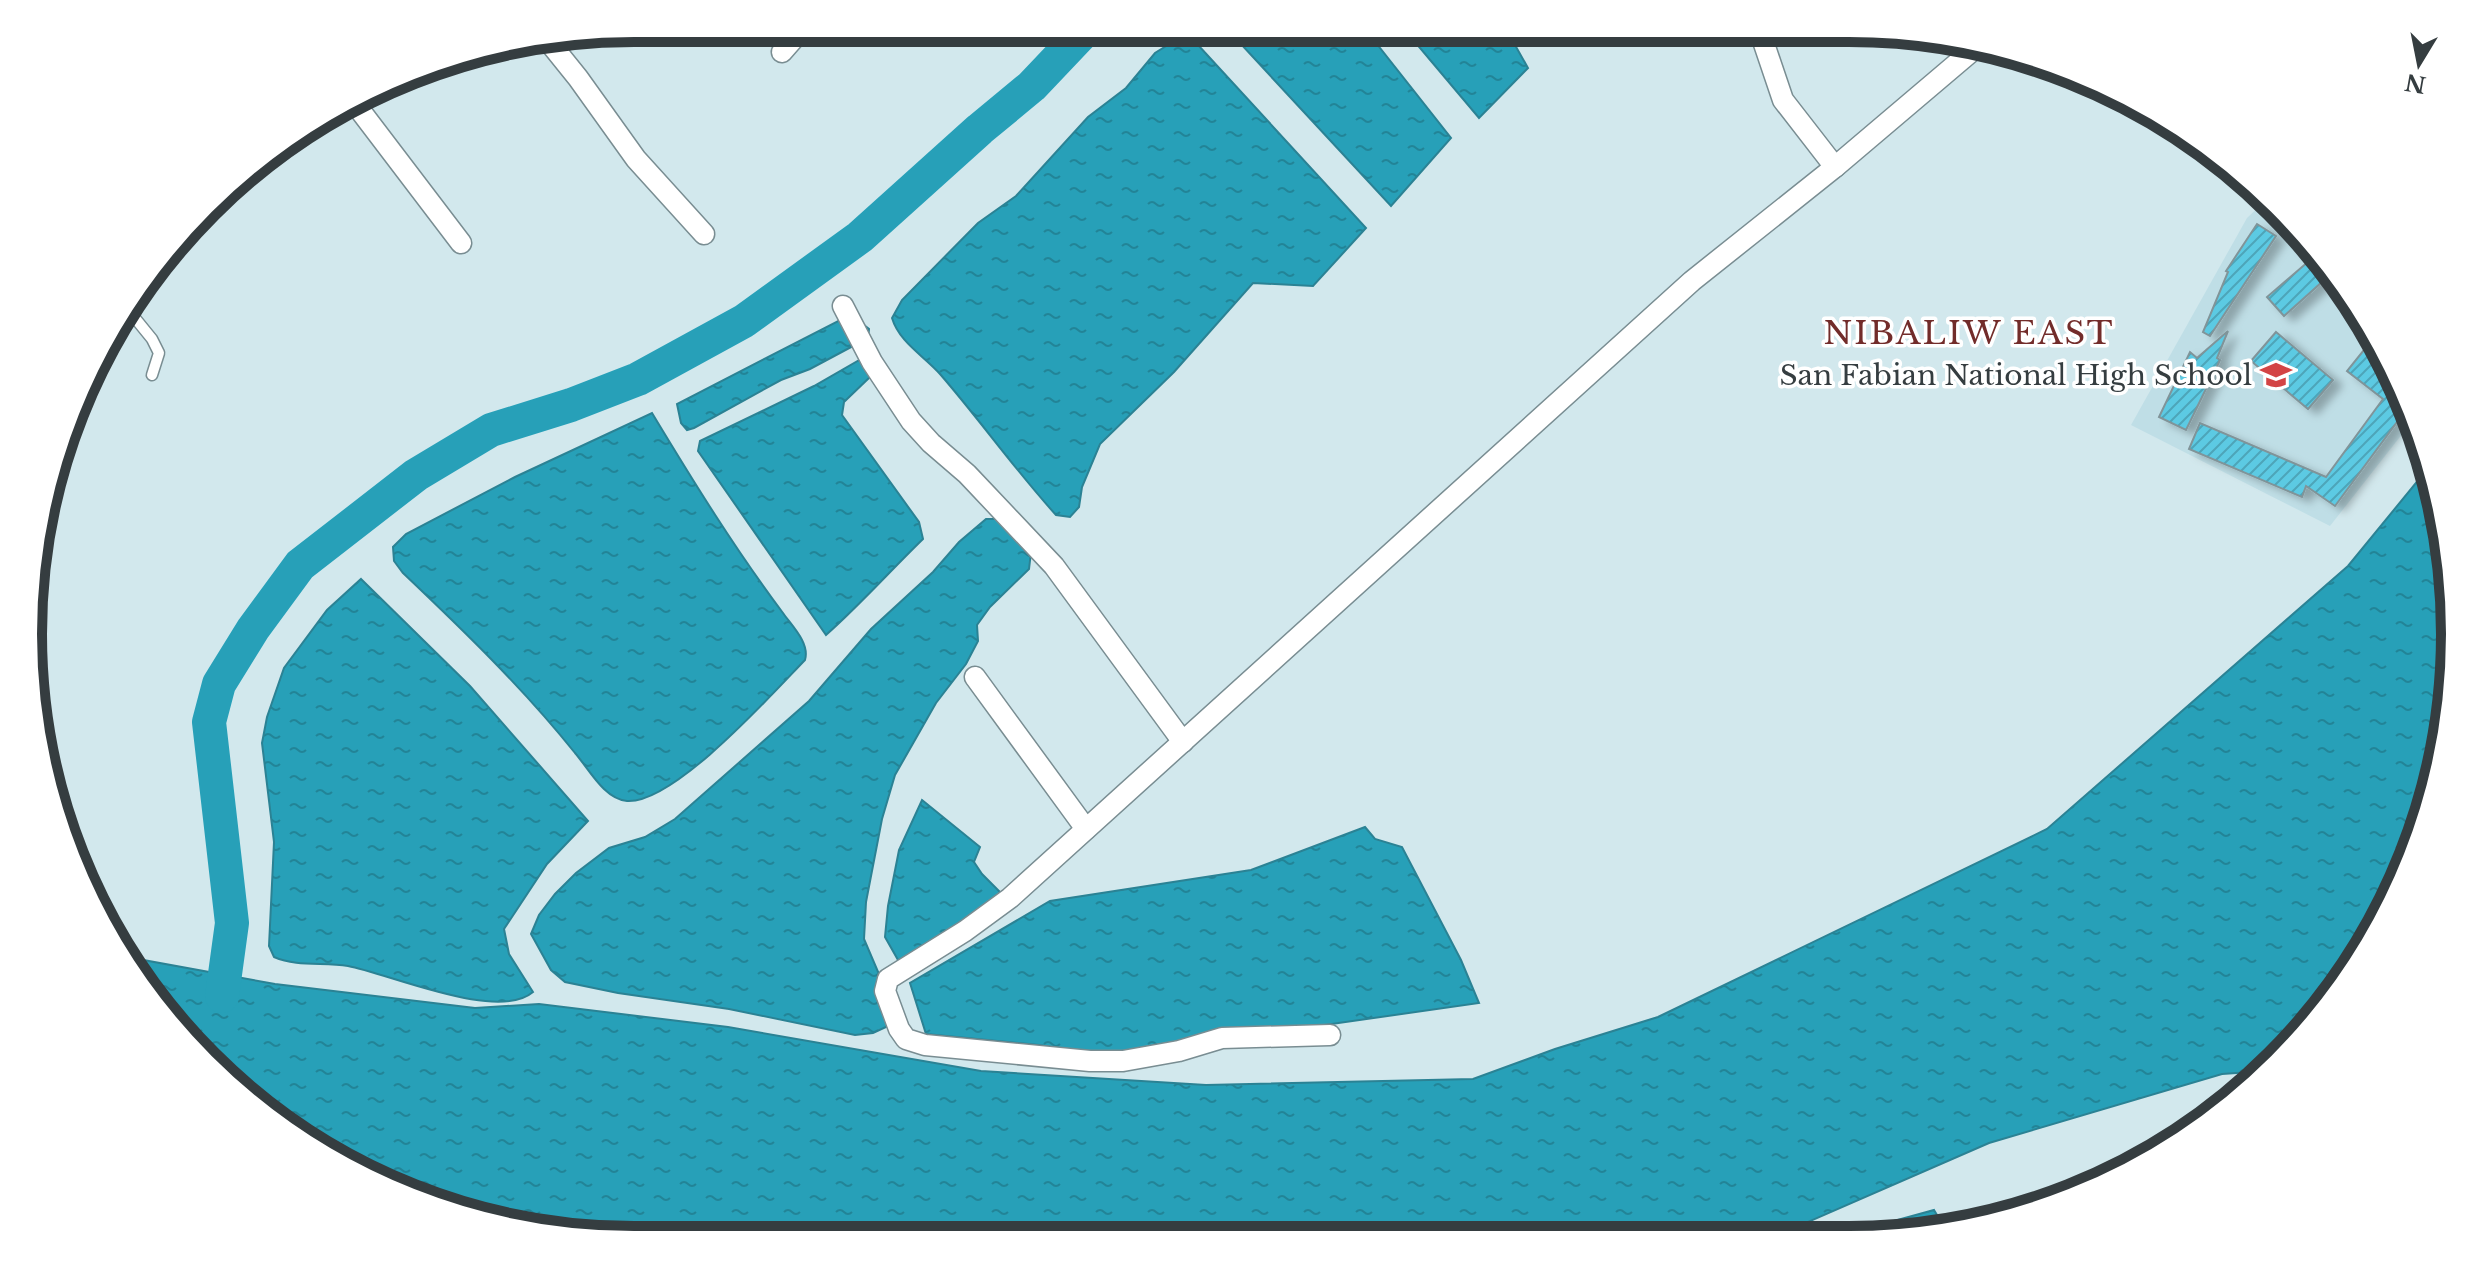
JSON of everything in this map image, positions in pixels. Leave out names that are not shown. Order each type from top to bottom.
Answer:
[{"type":"street","points":[[782,52],[791,42]]},
{"type":"street","points":[[1763,42],[1783,100],[1835,167]]},
{"type":"street","points":[[553,48],[636,159],[704,234]]},
{"type":"street","points":[[1330,1035],[1222,1038],[1179,1051],[1123,1061],[965,1050],[914,1043],[906,1039],[899,1029],[885,991],[888,979],[965,931],[1010,898],[1692,281],[1835,167],[1968,54]]},
{"type":"street","points":[[360,110],[461,243]]},
{"type":"street","points":[[843,306],[872,362],[911,421],[967,474],[1054,566],[1183,742]]},
{"type":"street","points":[[975,677],[1086,829]]},
{"type":"lane","points":[[134,317],[159,353],[152,375]]},
{"type":"shaded area","name":"San Fabian National High School","points":[[2259,207],[2319,274],[2362,338],[2405,431],[2330,526],[2131,425],[2247,218]]},
{"type":"water","points":[[1173,42],[1195,42],[1366,228],[1313,286],[1253,283],[1174,372],[1100,444],[1082,487],[1079,507],[1070,517],[1056,515],[940,374],[906,342],[892,318],[902,300],[978,223],[1016,196],[1088,117],[1126,88],[1155,53]]},
{"type":"water","points":[[1239,42],[1375,42],[1451,138],[1391,206]]},
{"type":"water","points":[[1415,42],[1513,42],[1528,68],[1479,118]]},
{"type":"water","points":[[846,317],[869,329],[868,338],[810,369],[781,380],[694,428],[687,430],[681,423],[677,404]]},
{"type":"water","points":[[861,359],[872,375],[844,402],[842,415],[919,522],[923,539],[826,635],[698,451],[700,441],[814,386]]},
{"type":"water","points":[[652,413],[731,540],[799,635],[806,654],[805,660],[770,697],[695,767],[647,797],[627,801],[604,789],[514,683],[403,573],[394,561],[393,547],[406,534],[515,477]]},
{"type":"water","points":[[2420,478],[2430,519],[2440,595],[2440,673],[2430,749],[2410,824],[2396,861],[2362,930],[2319,994],[2268,1053],[2246,1072],[2222,1074],[1989,1143],[1799,1226],[634,1226],[595,1225],[519,1215],[444,1195],[407,1181],[338,1147],[305,1126],[274,1104],[215,1053],[164,994],[140,959],[275,984],[475,1008],[539,1004],[728,1027],[981,1071],[1206,1085],[1473,1079],[1658,1017],[2047,829],[2348,566]]},
{"type":"water","points":[[986,519],[1002,519],[1031,552],[1029,569],[990,607],[977,625],[978,641],[966,664],[936,703],[895,775],[882,819],[866,902],[864,939],[899,1021],[873,1033],[855,1035],[729,1009],[565,982],[551,970],[531,934],[539,915],[555,894],[609,848],[645,837],[675,819],[809,701],[871,629]]},
{"type":"water","points":[[361,579],[470,686],[588,821],[547,864],[504,929],[509,954],[533,992],[517,1000],[495,1002],[470,999],[348,966],[292,962],[274,957],[269,946],[274,842],[262,743],[267,717],[284,668],[327,610]]},
{"type":"water","points":[[922,800],[980,847],[974,862],[1006,898],[902,967],[885,937],[888,906],[899,850]]},
{"type":"water","points":[[1365,827],[1375,839],[1402,847],[1461,960],[1479,1003],[1142,1051],[1092,1053],[926,1034],[910,983],[1050,901],[1251,870]]},
{"type":"water","points":[[1934,1210],[1939,1219],[1888,1225],[1879,1225]]},
{"type":"building","points":[[2257,224],[2276,236],[2210,336],[2203,332],[2226,271]]},
{"type":"building","points":[[2309,261],[2324,281],[2284,316],[2267,297]]},
{"type":"building","points":[[2228,331],[2217,358],[2220,360],[2186,430],[2159,417],[2190,352],[2197,358]]},
{"type":"building","points":[[2276,332],[2333,380],[2308,409],[2251,361]]},
{"type":"building","points":[[2367,347],[2400,418],[2335,506],[2306,486],[2302,497],[2189,449],[2200,423],[2326,477],[2383,399],[2347,371]]},
{"type":"waterway","points":[[222,996],[232,923],[209,722],[219,684],[253,629],[300,565],[416,475],[491,430],[571,405],[638,379],[744,321],[860,237],[1032,86],[1074,42]]},
{"type":"place","name":"San Fabian National High School","points":[[2276,375]]},
{"type":"district","name":"NIBALIW EAST","points":[[1969,333]]}]
